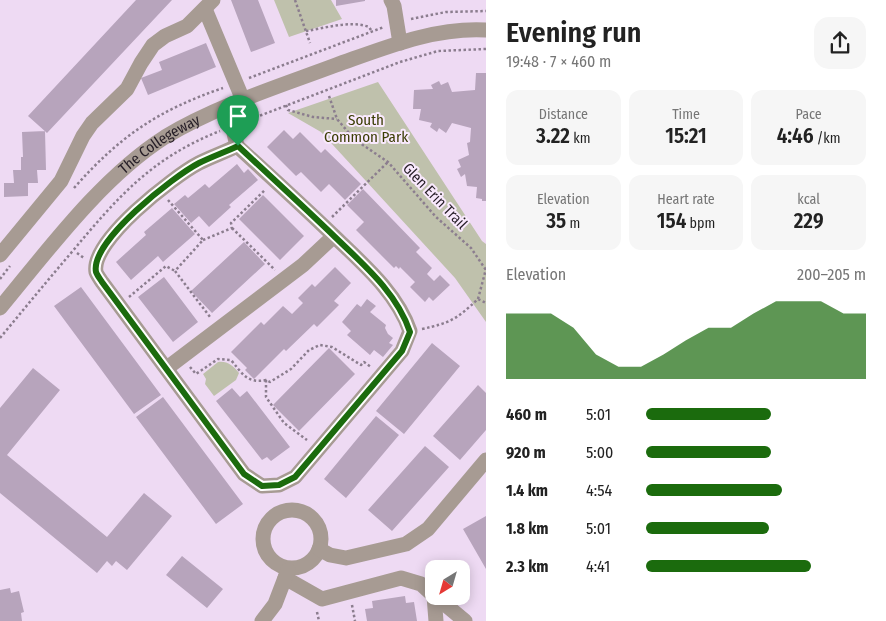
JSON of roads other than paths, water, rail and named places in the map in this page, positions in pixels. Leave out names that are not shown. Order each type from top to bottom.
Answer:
[{"type":"street","points":[[391,0],[394,6],[400,43]]},
{"type":"street","points":[[0,255],[60,181],[92,122],[127,89],[141,62],[153,45],[165,36],[187,26],[209,4],[243,100]]},
{"type":"street","name":"The Collegeway","points":[[2,303],[84,208],[136,159],[165,138],[196,121],[243,100],[400,43],[451,31],[486,30]]},
{"type":"street","points":[[228,107],[238,146],[329,231],[385,287],[404,315],[410,332],[402,351],[295,477],[279,485],[262,486],[244,474],[102,282],[96,271],[106,244],[126,220],[159,190],[198,163],[238,146]]},
{"type":"street","points":[[167,368],[303,265],[329,231]]},
{"type":"street","points":[[319,549],[330,555],[346,558],[406,544],[428,529],[481,476],[486,460]]},
{"type":"street","points":[[279,485],[284,511]]},
{"type":"street","points":[[262,621],[275,604],[286,573],[307,564],[315,558],[321,540],[320,531],[310,516],[293,510],[284,511],[276,514],[264,528],[262,537],[266,554],[286,573],[322,599],[401,578],[421,584],[425,588]]},
{"type":"street","points":[[435,605],[436,621]]},
{"type":"street","points":[[445,605],[464,621]]},
{"type":"park label","name":"South Common Park","points":[[366,128]]}]
